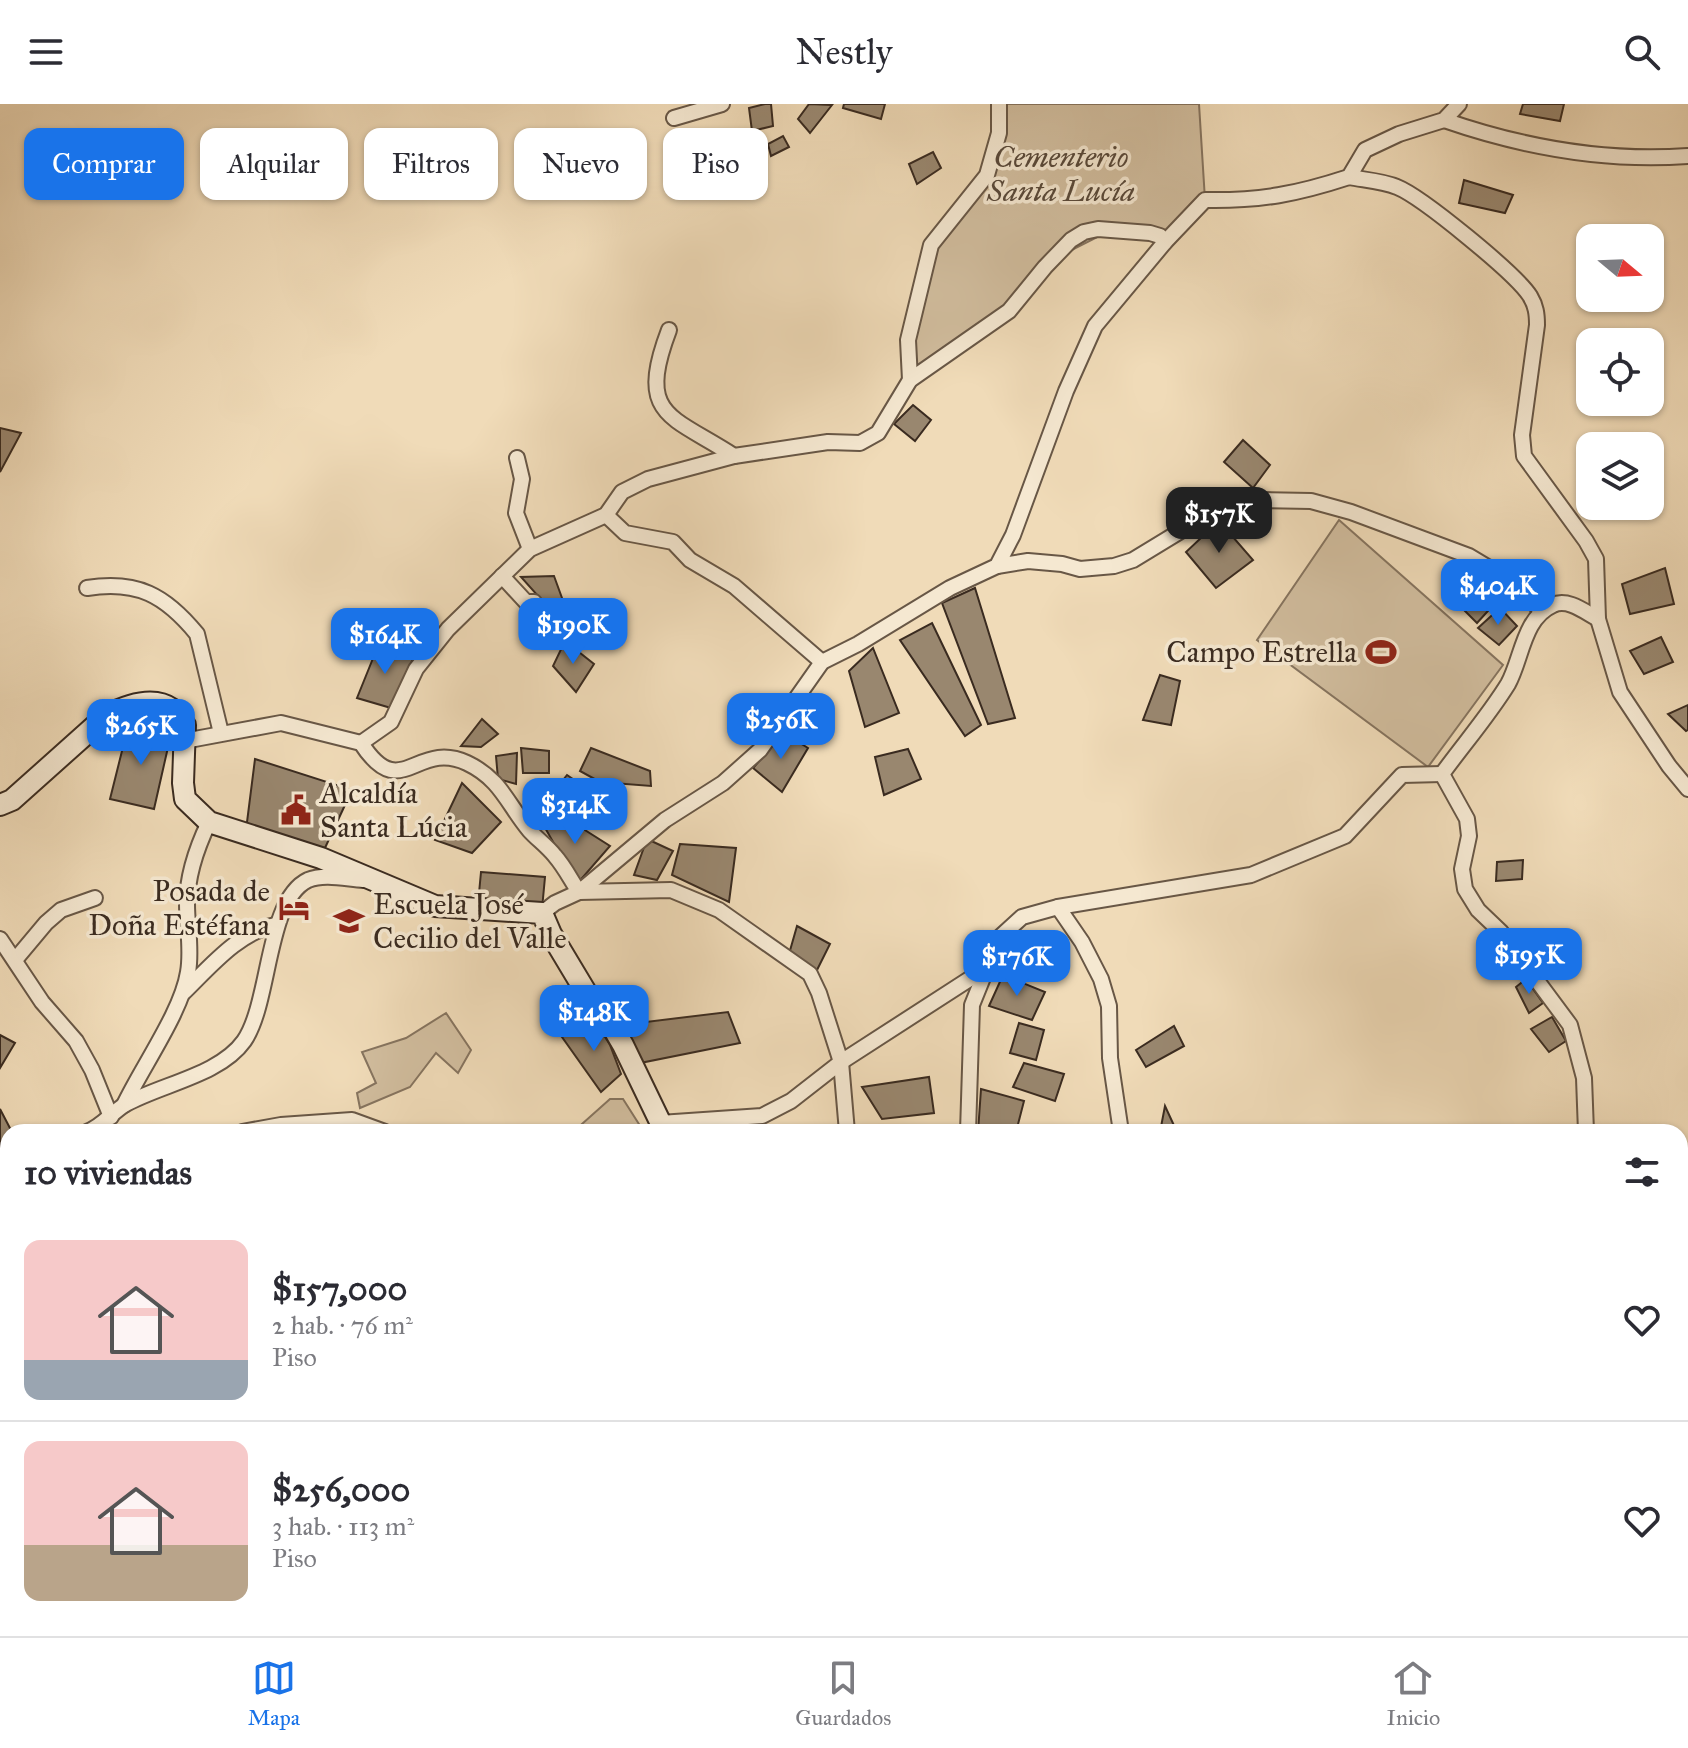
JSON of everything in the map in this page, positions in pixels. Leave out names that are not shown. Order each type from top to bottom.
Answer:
[{"type":"street","points":[[674,118],[722,104]]},
{"type":"street","points":[[910,380],[908,340],[931,245],[987,175],[999,133],[999,104]]},
{"type":"street","points":[[1349,177],[1365,150],[1399,134],[1444,120],[1459,104]]},
{"type":"street","points":[[1444,120],[1525,143],[1606,157],[1688,156]]},
{"type":"street","points":[[997,566],[1013,535],[1081,353],[1095,326],[1165,242],[1205,200],[1247,201],[1298,194],[1349,177],[1397,187],[1472,241],[1528,293],[1537,309],[1522,435],[1524,456],[1596,559],[1598,619],[1620,692],[1688,789]]},
{"type":"street","points":[[361,743],[391,722],[416,669],[448,629],[530,549],[606,515],[622,492],[648,479],[734,456],[828,442],[860,443],[878,433],[910,380],[1009,311],[1071,240],[1084,232],[1098,229],[1150,233],[1160,236],[1165,242]]},
{"type":"street","points":[[669,330],[655,376],[658,396],[670,416],[688,431],[734,456]]},
{"type":"street","points":[[517,458],[522,479],[516,513],[530,549]]},
{"type":"street","points":[[0,805],[12,800],[106,716],[124,707],[149,702],[171,709],[185,725],[185,799],[209,822],[321,858],[435,906],[542,913],[579,892],[665,820],[723,783],[760,750],[822,662],[858,644],[950,588],[997,566],[1028,561],[1080,569],[1114,566],[1133,560],[1225,504],[1264,500],[1311,501],[1351,512],[1469,556],[1509,580],[1542,611]]},
{"type":"street","points":[[606,515],[625,533],[673,542],[690,560],[734,586],[822,662]]},
{"type":"street","points":[[502,576],[526,602],[534,602],[547,623]]},
{"type":"street","points":[[87,588],[116,583],[144,590],[165,602],[187,621],[197,634],[221,733]]},
{"type":"street","points":[[1442,774],[1508,683],[1532,625],[1542,611],[1557,603],[1575,605],[1598,619]]},
{"type":"street","points":[[184,741],[281,723],[361,743],[373,762],[387,771],[401,772],[420,761],[437,757],[462,761],[477,768],[507,795],[527,828],[556,856],[579,892]]},
{"type":"street","points":[[968,1124],[972,1005],[999,938],[1022,917],[1058,907],[1251,875],[1345,836],[1402,775],[1442,774]]},
{"type":"street","points":[[1442,774],[1467,819],[1469,836],[1462,869],[1465,889],[1478,910],[1501,932],[1570,1025],[1584,1078],[1586,1124]]},
{"type":"street","points":[[124,1105],[162,1035],[188,973],[187,900],[197,847],[209,822]]},
{"type":"street","points":[[104,1124],[124,1105],[228,1059],[244,1040],[253,1022],[269,970],[276,925],[293,893],[307,881],[320,877],[371,881]]},
{"type":"street","points":[[579,892],[671,890],[719,910],[810,974],[841,1062],[846,1124]]},
{"type":"street","points":[[15,960],[61,910],[95,898]]},
{"type":"street","points":[[1058,907],[1082,942],[1101,979],[1109,1006],[1110,1058],[1120,1124]]},
{"type":"street","points":[[542,913],[593,1004],[606,1016],[623,1045],[661,1124]]},
{"type":"street","points":[[180,996],[218,959],[259,928],[276,925]]},
{"type":"street","points":[[0,939],[42,1002],[76,1041],[92,1070],[101,1124]]},
{"type":"street","points":[[689,1124],[762,1116],[791,1101],[841,1062],[985,969]]},
{"type":"street","points":[[295,1124],[352,1120],[363,1124]]},
{"type":"green space","name":"Cementerio Santa Lucía","points":[[999,104],[1199,104],[1205,200],[1165,242],[1107,232],[1058,257],[981,338],[928,358],[919,371],[910,339],[933,246],[988,175]]},
{"type":"green space","name":"Campo Estrella","points":[[1339,520],[1503,665],[1428,767],[1257,640]]},
{"type":"green space","points":[[446,1013],[471,1050],[458,1073],[436,1053],[410,1087],[360,1108],[357,1093],[376,1083],[362,1052],[406,1038]]},
{"type":"green space","points":[[610,1099],[623,1099],[639,1124],[582,1124]]},
{"type":"building","points":[[771,104],[773,126],[752,128],[749,108]]},
{"type":"building","points":[[809,104],[832,105],[810,133],[798,119]]},
{"type":"building","points":[[844,104],[885,104],[881,119],[843,108]]},
{"type":"building","points":[[1523,104],[1564,104],[1560,121],[1520,114]]},
{"type":"building","points":[[783,136],[789,147],[771,156],[768,144]]},
{"type":"building","points":[[933,152],[941,168],[917,184],[909,164]]},
{"type":"building","points":[[1464,180],[1513,195],[1505,213],[1459,203]]},
{"type":"building","points":[[913,405],[931,420],[915,441],[894,424]]},
{"type":"building","points":[[0,428],[21,433],[0,472]]},
{"type":"building","points":[[1243,440],[1270,465],[1253,488],[1224,462]]},
{"type":"building","points":[[1219,521],[1253,560],[1216,588],[1186,552]]},
{"type":"building","points":[[1665,568],[1674,604],[1630,614],[1622,584]]},
{"type":"building","points":[[554,576],[562,598],[555,615],[521,577]]},
{"type":"building","points":[[1484,586],[1497,601],[1477,623],[1461,607]]},
{"type":"building","points":[[975,588],[1015,718],[988,724],[942,603]]},
{"type":"building","points":[[1500,608],[1517,626],[1499,645],[1478,628]]},
{"type":"building","points":[[932,623],[981,725],[965,736],[900,640]]},
{"type":"building","points":[[1661,637],[1673,662],[1644,674],[1630,651]]},
{"type":"building","points":[[380,641],[414,657],[391,708],[357,698]]},
{"type":"building","points":[[565,641],[594,664],[576,692],[553,666]]},
{"type":"building","points":[[873,648],[899,713],[865,727],[849,671]]},
{"type":"building","points":[[1160,675],[1180,681],[1171,725],[1143,720]]},
{"type":"building","points":[[1688,705],[1688,730],[1686,731],[1668,714]]},
{"type":"building","points":[[482,719],[498,734],[481,747],[461,746]]},
{"type":"building","points":[[154,726],[171,734],[154,809],[110,799],[126,735]]},
{"type":"building","points":[[784,733],[808,748],[782,792],[753,768]]},
{"type":"building","points":[[521,748],[549,751],[549,773],[523,773]]},
{"type":"building","points":[[591,748],[650,771],[651,786],[600,782],[580,771]]},
{"type":"building","points":[[908,749],[921,779],[884,795],[875,757]]},
{"type":"building","points":[[517,753],[516,784],[498,779],[496,756]]},
{"type":"building","name":"Alcaldía Santa Lúcia","points":[[255,759],[352,790],[324,850],[246,830]]},
{"type":"building","points":[[567,775],[595,794],[579,822],[545,803]]},
{"type":"building","points":[[462,783],[501,822],[472,853],[435,840]]},
{"type":"building","points":[[558,813],[610,846],[577,884],[544,826]]},
{"type":"building","points":[[647,839],[673,851],[657,880],[634,875]]},
{"type":"building","points":[[680,844],[736,848],[729,902],[672,875]]},
{"type":"building","points":[[1523,860],[1522,879],[1496,881],[1497,862]]},
{"type":"building","points":[[481,872],[545,877],[542,909],[478,904]]},
{"type":"building","points":[[797,926],[830,944],[816,972],[789,954]]},
{"type":"building","points":[[1003,975],[1045,992],[1032,1020],[989,1006]]},
{"type":"building","points":[[1526,979],[1543,1003],[1529,1013],[1516,987]]},
{"type":"building","points":[[728,1012],[740,1043],[640,1063],[621,1025]]},
{"type":"building","points":[[593,1017],[610,1045],[621,1074],[601,1092],[562,1037]]},
{"type":"building","points":[[1552,1017],[1566,1041],[1549,1052],[1531,1029]]},
{"type":"building","points":[[1019,1023],[1044,1030],[1036,1060],[1010,1053]]},
{"type":"building","points":[[1174,1026],[1184,1046],[1146,1067],[1136,1050]]},
{"type":"building","points":[[0,1035],[15,1043],[0,1068]]},
{"type":"building","points":[[1024,1063],[1064,1074],[1055,1101],[1013,1087]]},
{"type":"building","points":[[929,1077],[934,1113],[882,1119],[862,1087]]},
{"type":"building","points":[[981,1089],[1024,1101],[1018,1124],[979,1124]]},
{"type":"building","points":[[1165,1106],[1173,1124],[1162,1124]]},
{"type":"building","points":[[0,1109],[8,1124],[0,1124]]},
{"type":"place","name":"Campo Estrella","points":[[1381,652]]},
{"type":"place","name":"Alcaldía Santa Lúcia","points":[[296,810]]},
{"type":"place","name":"Posada de Doña Estéfana","points":[[294,908]]},
{"type":"place","name":"Escuela José Cecilio del Valle","points":[[349,921]]}]
